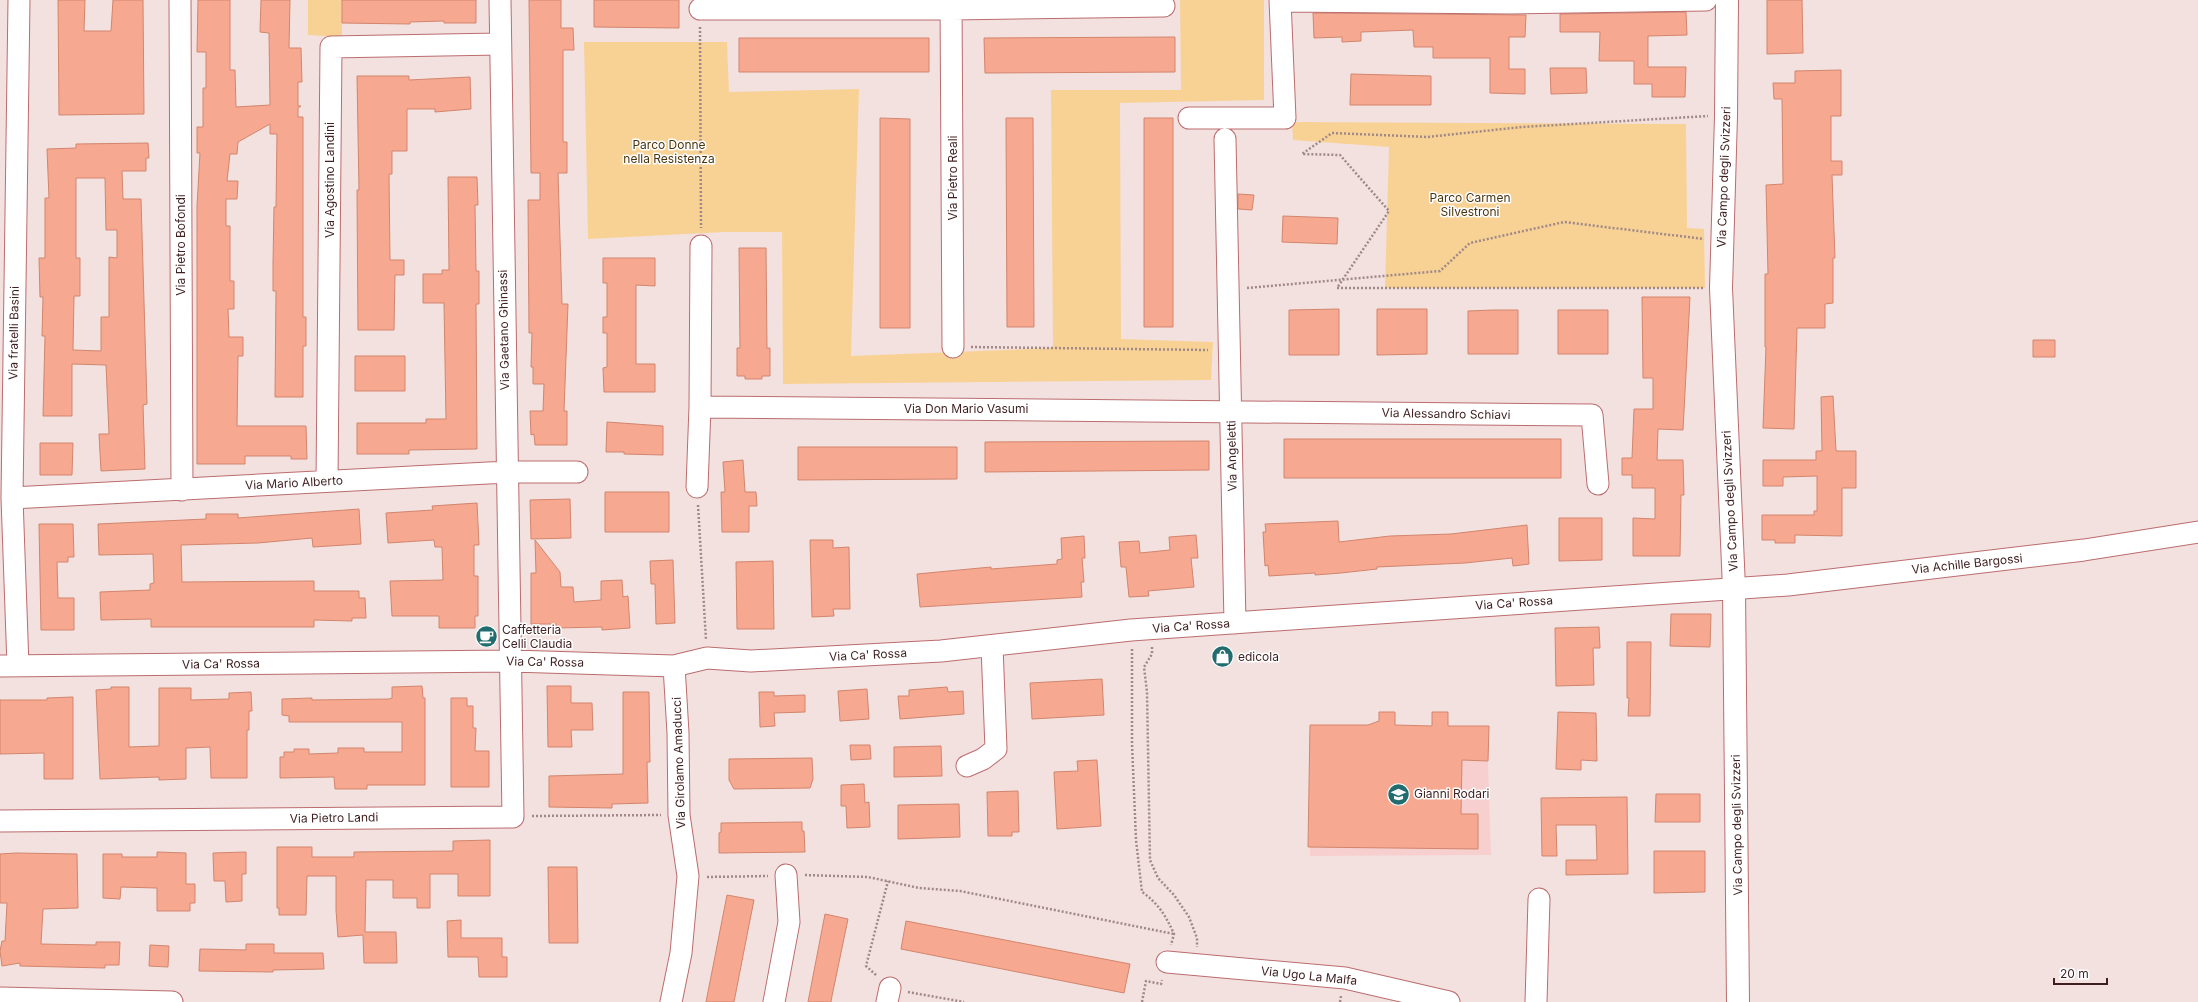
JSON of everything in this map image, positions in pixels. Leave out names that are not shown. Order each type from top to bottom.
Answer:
[{"type":"main road","name":"Via Campo degli Svizzeri","points":[[1727,0],[1726,116],[1721,288],[1734,588],[1737,1002]]},
{"type":"street","name":"Via fratelli Basini","points":[[9,666],[19,0]]},
{"type":"street","name":"Via Pietro Bofondi","points":[[180,0],[182,490]]},
{"type":"street","name":"Via Gaetano Ghinassi","points":[[500,0],[506,472],[512,661]]},
{"type":"street","points":[[1189,118],[1285,118],[1280,1],[1511,3],[1706,0]]},
{"type":"street","points":[[700,8],[952,4],[1164,6]]},
{"type":"street","name":"Via Pietro Reali","points":[[952,4],[953,347]]},
{"type":"street","name":"Via Agostino Landini","points":[[327,481],[331,47],[500,44]]},
{"type":"street","name":"Via Angeletti","points":[[1225,139],[1235,623]]},
{"type":"street","points":[[697,487],[700,407],[701,246]]},
{"type":"street","name":"Via Don Mario Vasumi","points":[[700,407],[1231,411]]},
{"type":"street","name":"Via Alessandro Schiavi","points":[[1231,411],[1592,415],[1598,484]]},
{"type":"street","name":"Via Mario Alberto","points":[[12,498],[506,472],[577,472]]},
{"type":"street","name":"Via Achille Bargossi","points":[[1734,588],[1788,585],[2084,550],[2198,532]]},
{"type":"street","name":"Via Ca' Rossa","points":[[9,666],[512,661],[674,666],[707,658],[751,661],[941,651],[1130,630],[1734,588]]},
{"type":"street","points":[[967,766],[984,759],[996,749],[992,646]]},
{"type":"street","points":[[512,661],[513,816]]},
{"type":"street","name":"Via Girolamo Amaducci","points":[[671,1002],[681,953],[688,876],[679,815],[678,733],[674,666]]},
{"type":"street","name":"Via Pietro Landi","points":[[0,821],[513,816]]},
{"type":"street","points":[[774,1002],[789,922],[786,875]]},
{"type":"street","points":[[1536,1002],[1539,899]]},
{"type":"street","name":"Via Ugo La Malfa","points":[[1167,962],[1345,978],[1449,1002]]},
{"type":"street","points":[[0,998],[172,1002]]},
{"type":"path","points":[[700,8],[701,246]]},
{"type":"path","points":[[1721,288],[1337,288],[1389,211],[1340,155],[1302,154],[1332,134],[1428,137],[1522,127],[1726,116]]},
{"type":"path","points":[[1229,289],[1440,271],[1470,243],[1564,222],[1722,242]]},
{"type":"path","points":[[953,347],[1208,350]]},
{"type":"path","points":[[697,487],[707,658]]},
{"type":"path","points":[[1152,629],[1152,654],[1144,667],[1147,692],[1150,860],[1158,878],[1174,895],[1189,916],[1197,938],[1198,965]]},
{"type":"path","points":[[1130,630],[1133,694],[1132,744],[1136,840],[1142,892],[1154,900],[1165,915],[1174,934],[1161,984],[1146,981],[1142,1002]]},
{"type":"path","points":[[513,816],[679,815]]},
{"type":"path","points":[[688,876],[722,877],[786,875],[868,877],[919,888],[960,891],[1002,898],[1174,934]]},
{"type":"path","points":[[888,881],[866,966],[888,995],[964,1002]]},
{"type":"shaded area","name":"Gianni Rodari","points":[[1487,733],[1491,855],[1310,856],[1309,734]]},
{"type":"green space","points":[[308,0],[342,0],[342,37],[308,35]]},
{"type":"green space","name":"Parco Donne nella Resistenza","points":[[1180,0],[1264,0],[1264,100],[1120,103],[1121,339],[1213,342],[1211,380],[783,384],[782,232],[725,232],[588,239],[584,42],[727,42],[729,92],[859,89],[851,356],[1053,348],[1051,90],[1181,90]]},
{"type":"green space","name":"Parco Carmen Silvestroni","points":[[1292,122],[1686,124],[1687,228],[1704,229],[1705,288],[1385,288],[1389,147],[1293,140]]},
{"type":"building","points":[[58,0],[85,0],[84,31],[111,31],[113,0],[143,0],[144,114],[59,115]]},
{"type":"building","points":[[198,0],[230,0],[230,70],[235,70],[236,107],[270,105],[269,33],[260,32],[261,0],[290,0],[289,48],[301,48],[302,82],[298,82],[298,106],[301,106],[298,108],[298,117],[303,117],[303,317],[306,317],[306,346],[303,346],[303,397],[275,397],[276,291],[273,291],[273,264],[274,207],[276,207],[277,134],[270,134],[270,124],[238,142],[237,154],[230,154],[227,181],[238,181],[237,199],[226,199],[226,226],[230,226],[230,281],[234,281],[234,309],[228,309],[229,337],[243,337],[243,356],[238,356],[237,426],[306,426],[307,459],[291,459],[291,456],[245,456],[245,464],[197,464],[197,206],[200,153],[197,153],[197,127],[203,127],[203,88],[206,88],[206,52],[197,52]]},
{"type":"building","points":[[342,0],[476,0],[476,23],[444,23],[444,21],[410,22],[410,24],[342,23]]},
{"type":"building","points":[[529,0],[561,0],[561,28],[573,28],[574,50],[563,50],[563,142],[567,142],[567,173],[558,173],[562,304],[568,304],[564,411],[567,411],[567,445],[535,445],[534,434],[531,435],[530,411],[543,411],[544,384],[533,384],[533,367],[531,367],[532,333],[529,333],[528,200],[540,200],[540,173],[531,173]]},
{"type":"building","points":[[594,0],[679,0],[679,28],[594,27]]},
{"type":"building","points":[[1767,0],[1802,0],[1803,53],[1767,54]]},
{"type":"building","points":[[1686,12],[1687,35],[1648,36],[1648,67],[1686,67],[1685,97],[1652,97],[1652,84],[1634,84],[1634,61],[1599,61],[1600,32],[1560,32],[1560,14]]},
{"type":"building","points":[[1313,13],[1526,15],[1525,37],[1509,37],[1509,69],[1525,69],[1525,94],[1490,93],[1490,58],[1433,58],[1433,47],[1414,47],[1413,30],[1361,32],[1361,41],[1342,42],[1342,37],[1314,38]]},
{"type":"building","points":[[1175,37],[1175,72],[985,73],[984,38]]},
{"type":"building","points":[[739,38],[929,38],[929,72],[739,72]]},
{"type":"building","points":[[1550,68],[1586,68],[1587,93],[1551,94]]},
{"type":"building","points":[[1841,70],[1841,116],[1831,116],[1831,161],[1842,161],[1842,175],[1832,175],[1835,258],[1833,258],[1833,303],[1825,304],[1825,328],[1797,328],[1794,429],[1763,428],[1766,347],[1765,274],[1768,274],[1766,185],[1783,184],[1782,99],[1774,99],[1773,83],[1795,83],[1795,71]]},
{"type":"building","points":[[1351,74],[1431,76],[1431,105],[1350,105]]},
{"type":"building","points":[[357,76],[409,76],[409,80],[470,77],[471,109],[435,112],[435,109],[407,109],[407,151],[392,151],[392,174],[389,174],[390,260],[404,260],[404,275],[395,275],[394,330],[358,330],[357,190],[359,190]]},
{"type":"building","points":[[880,118],[910,119],[910,328],[880,328]]},
{"type":"building","points":[[1006,118],[1033,118],[1034,327],[1007,327]]},
{"type":"building","points":[[1144,118],[1173,118],[1173,327],[1144,327]]},
{"type":"building","points":[[148,143],[149,158],[146,158],[146,171],[122,171],[123,199],[141,199],[147,404],[143,405],[145,469],[101,471],[99,434],[109,434],[106,365],[72,364],[72,416],[43,416],[45,336],[42,336],[43,297],[40,297],[39,258],[45,258],[45,198],[49,198],[47,149],[76,148],[76,144]],"holes":[[[76,178],[105,178],[106,230],[117,230],[117,258],[109,257],[109,317],[101,317],[101,351],[73,350],[74,296],[80,296],[80,258],[76,258]]]},
{"type":"building","points":[[448,177],[477,177],[478,205],[475,205],[476,271],[479,271],[479,304],[476,304],[477,449],[409,450],[409,454],[357,454],[357,423],[426,423],[426,419],[446,419],[444,303],[423,303],[423,274],[442,274],[442,270],[449,270]]},
{"type":"building","points":[[1238,194],[1254,195],[1252,210],[1238,209]]},
{"type":"building","points":[[1283,216],[1338,218],[1337,244],[1282,242]]},
{"type":"building","points":[[739,248],[766,248],[767,348],[770,348],[770,376],[762,376],[762,379],[745,379],[745,376],[737,376],[737,348],[740,348]]},
{"type":"building","points":[[603,258],[655,258],[655,286],[636,285],[636,364],[655,364],[655,392],[604,392],[603,368],[607,367],[607,333],[603,333],[603,317],[607,317],[607,283],[603,283]]},
{"type":"building","points":[[1642,297],[1690,297],[1683,430],[1658,429],[1657,460],[1683,460],[1684,495],[1681,495],[1680,556],[1633,556],[1633,518],[1655,519],[1655,488],[1632,488],[1632,475],[1622,475],[1622,458],[1632,458],[1634,409],[1653,409],[1653,378],[1643,378]]},
{"type":"building","points":[[1339,309],[1339,355],[1289,355],[1289,310]]},
{"type":"building","points":[[1377,309],[1427,309],[1427,354],[1377,355]]},
{"type":"building","points":[[1518,310],[1518,354],[1468,354],[1468,311]]},
{"type":"building","points":[[1558,310],[1608,310],[1608,354],[1558,354]]},
{"type":"building","points":[[2033,340],[2055,340],[2055,357],[2033,357]]},
{"type":"building","points":[[355,356],[405,356],[405,391],[355,391]]},
{"type":"building","points":[[1833,396],[1836,451],[1856,451],[1856,488],[1842,488],[1842,536],[1795,535],[1795,543],[1775,543],[1775,540],[1762,540],[1762,515],[1814,515],[1814,511],[1817,511],[1817,476],[1783,477],[1783,486],[1763,486],[1763,460],[1816,460],[1816,451],[1822,451],[1821,397]]},
{"type":"building","points":[[607,422],[663,426],[663,455],[606,452]]},
{"type":"building","points":[[1284,439],[1561,439],[1561,478],[1284,478]]},
{"type":"building","points":[[1209,441],[1209,470],[985,472],[985,442]]},
{"type":"building","points":[[40,443],[73,443],[72,475],[40,475]]},
{"type":"building","points":[[798,447],[957,447],[957,479],[798,480]]},
{"type":"building","points":[[743,460],[745,492],[756,492],[757,506],[749,506],[749,532],[722,532],[721,492],[725,492],[723,462]]},
{"type":"building","points":[[605,492],[669,492],[669,532],[605,532]]},
{"type":"building","points":[[570,499],[571,538],[531,539],[530,500]]},
{"type":"building","points":[[477,503],[479,545],[474,545],[474,576],[478,576],[478,616],[475,616],[475,628],[439,628],[439,616],[392,616],[390,581],[443,580],[442,547],[435,547],[434,540],[388,543],[386,513],[433,510],[432,506]]},
{"type":"building","points":[[359,509],[361,544],[313,547],[312,538],[258,543],[181,545],[182,582],[314,581],[314,591],[359,591],[359,598],[365,598],[366,618],[352,618],[352,621],[314,620],[314,627],[151,627],[151,619],[101,620],[100,592],[150,590],[150,584],[154,583],[153,554],[99,555],[98,524],[206,519],[206,514],[238,514],[238,518]]},
{"type":"building","points":[[1559,518],[1602,518],[1602,560],[1559,561]]},
{"type":"building","points":[[1338,521],[1339,542],[1390,536],[1451,534],[1527,525],[1529,564],[1513,566],[1512,558],[1465,563],[1377,567],[1377,569],[1315,575],[1315,573],[1269,576],[1268,565],[1265,566],[1263,532],[1266,532],[1265,524]]},
{"type":"building","points":[[39,524],[73,524],[74,557],[68,557],[68,562],[57,562],[58,598],[74,598],[74,630],[41,630]]},
{"type":"building","points":[[1196,535],[1198,558],[1191,558],[1194,587],[1148,591],[1149,596],[1129,597],[1126,567],[1121,567],[1119,542],[1139,541],[1140,553],[1170,550],[1169,537]]},
{"type":"building","points":[[1084,536],[1085,558],[1082,558],[1084,582],[1081,582],[1082,597],[920,607],[917,574],[991,567],[991,569],[1057,564],[1057,560],[1062,559],[1061,538]]},
{"type":"building","points":[[535,540],[560,572],[561,587],[573,587],[574,602],[601,600],[601,581],[622,580],[623,597],[628,596],[630,628],[602,630],[602,627],[556,628],[556,624],[531,624],[531,573],[536,573]]},
{"type":"building","points":[[810,540],[833,540],[833,548],[849,547],[850,609],[833,609],[834,616],[812,617]]},
{"type":"building","points":[[673,560],[675,623],[656,624],[655,584],[651,584],[650,561]]},
{"type":"building","points":[[773,561],[774,629],[737,629],[736,562]]},
{"type":"building","points":[[1671,614],[1711,614],[1710,647],[1670,646]]},
{"type":"building","points":[[1599,627],[1600,648],[1593,648],[1594,685],[1556,686],[1555,628]]},
{"type":"building","points":[[1627,642],[1651,642],[1650,716],[1628,716],[1629,698],[1627,698]]},
{"type":"building","points":[[1102,679],[1104,715],[1032,719],[1030,683]]},
{"type":"building","points":[[422,686],[423,698],[425,698],[425,785],[367,785],[367,789],[335,789],[334,777],[280,778],[280,757],[284,757],[284,752],[294,752],[294,749],[309,749],[309,754],[338,753],[338,748],[364,748],[364,752],[402,752],[402,722],[289,722],[289,716],[282,715],[282,699],[389,699],[392,698],[392,687]]},
{"type":"building","points":[[547,686],[571,686],[571,703],[592,703],[593,730],[571,730],[572,747],[548,747]]},
{"type":"building","points":[[111,687],[129,687],[129,747],[159,746],[159,688],[191,688],[191,700],[229,699],[229,693],[251,692],[252,711],[249,711],[249,730],[247,730],[247,778],[211,778],[210,747],[186,748],[186,779],[159,780],[159,777],[100,779],[96,690],[111,689]]},
{"type":"building","points":[[947,687],[948,692],[963,691],[964,714],[900,719],[898,696],[909,696],[909,690]]},
{"type":"building","points":[[867,689],[869,719],[840,721],[838,691]]},
{"type":"building","points":[[623,692],[649,692],[650,762],[647,762],[648,803],[612,804],[612,808],[549,807],[549,776],[623,774]]},
{"type":"building","points":[[759,692],[774,692],[774,696],[805,695],[805,712],[774,713],[775,726],[760,727]]},
{"type":"building","points":[[73,697],[73,779],[44,779],[44,753],[0,754],[0,700],[47,700],[47,698]]},
{"type":"building","points":[[451,698],[467,698],[467,706],[473,706],[473,728],[476,728],[475,751],[489,751],[489,787],[451,787]]},
{"type":"building","name":"Gianni Rodari","points":[[1379,712],[1395,712],[1395,725],[1432,726],[1432,712],[1448,712],[1448,726],[1489,726],[1488,761],[1462,760],[1461,814],[1478,814],[1478,849],[1308,847],[1310,725],[1368,725],[1379,721]]},
{"type":"building","points":[[1558,712],[1596,713],[1597,761],[1581,760],[1581,770],[1556,769]]},
{"type":"building","points":[[850,745],[870,745],[871,759],[851,760]]},
{"type":"building","points":[[941,746],[942,776],[894,777],[894,747]]},
{"type":"building","points":[[812,758],[813,779],[810,788],[734,789],[729,780],[729,759]]},
{"type":"building","points":[[1097,760],[1101,826],[1057,829],[1054,772],[1078,771],[1077,761]]},
{"type":"building","points":[[864,784],[865,803],[869,802],[870,827],[847,828],[846,806],[841,806],[841,785]]},
{"type":"building","points":[[1018,791],[1019,832],[1012,832],[1012,836],[988,836],[987,792]]},
{"type":"building","points":[[1656,794],[1700,794],[1700,822],[1655,822]]},
{"type":"building","points":[[1627,797],[1628,874],[1566,875],[1566,860],[1597,860],[1596,825],[1556,825],[1557,856],[1542,856],[1541,798]]},
{"type":"building","points":[[959,804],[960,837],[898,839],[898,805]]},
{"type":"building","points":[[802,822],[805,852],[719,853],[719,833],[721,832],[721,823]]},
{"type":"building","points":[[490,840],[490,896],[458,896],[458,874],[430,874],[430,908],[417,908],[417,898],[393,898],[393,880],[366,880],[365,932],[396,932],[397,963],[364,963],[363,935],[338,937],[336,876],[307,876],[306,915],[279,915],[279,908],[277,908],[277,847],[312,847],[312,857],[354,857],[354,852],[453,851],[453,841]]},
{"type":"building","points":[[1654,851],[1705,851],[1705,892],[1654,893]]},
{"type":"building","points":[[157,852],[186,853],[186,884],[195,884],[195,903],[190,903],[190,911],[157,911],[157,888],[121,887],[120,899],[103,898],[103,854],[122,854],[122,857],[157,857]]},
{"type":"building","points":[[246,852],[246,874],[242,874],[242,901],[226,902],[225,881],[214,881],[213,853]]},
{"type":"building","points":[[0,854],[77,854],[78,908],[43,909],[41,944],[96,945],[96,942],[120,942],[119,965],[105,965],[105,968],[20,966],[20,963],[2,966],[0,951],[2,941],[5,941],[7,903],[0,903]]},
{"type":"building","points":[[548,867],[577,867],[578,943],[549,943]]},
{"type":"building","points":[[727,895],[754,900],[734,1002],[706,1002]]},
{"type":"building","points":[[825,914],[848,919],[831,1002],[808,1002]]},
{"type":"building","points":[[461,920],[461,938],[502,938],[502,957],[507,957],[507,977],[479,977],[478,957],[448,957],[447,921]]},
{"type":"building","points":[[906,921],[1130,964],[1124,993],[901,949]]},
{"type":"building","points":[[246,944],[274,944],[274,953],[323,953],[324,969],[273,970],[273,972],[199,971],[200,949],[246,950]]},
{"type":"building","points":[[150,945],[169,946],[168,967],[149,966]]},
{"type":"place","name":"Caffetteria Celli Claudia","points":[[487,637]]},
{"type":"place","name":"edicola","points":[[1223,657]]},
{"type":"place","name":"Gianni Rodari","points":[[1399,794]]}]
